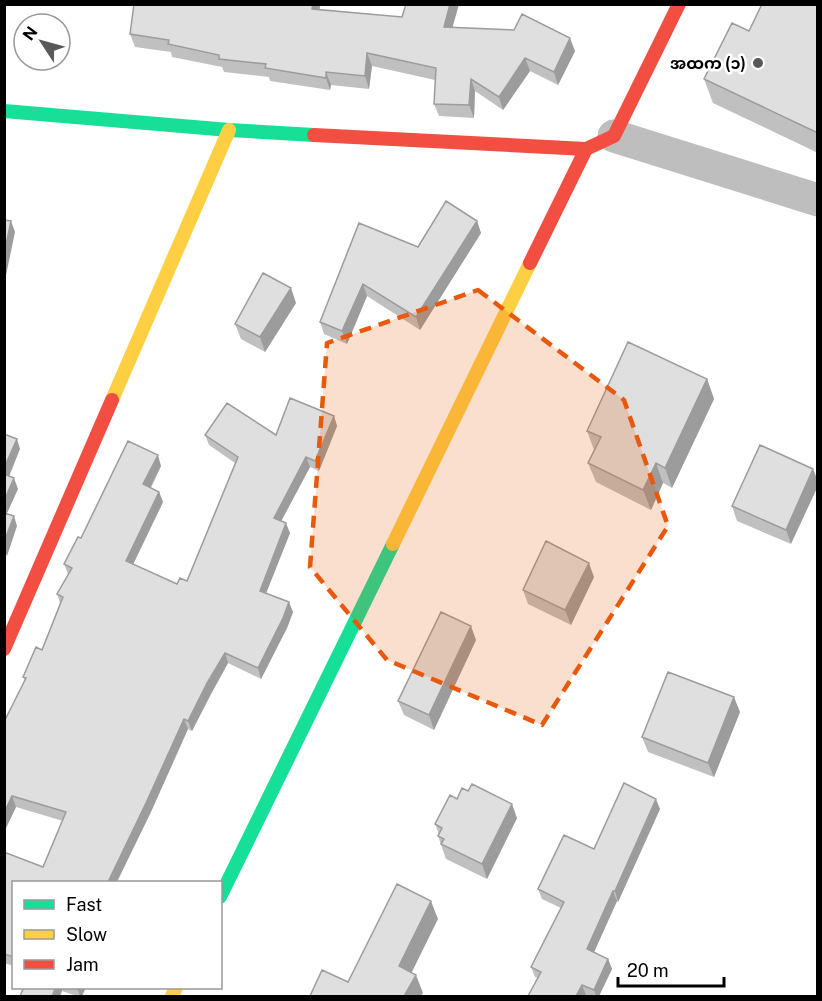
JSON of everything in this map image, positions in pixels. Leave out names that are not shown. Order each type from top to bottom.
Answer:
[{"type":"street","points":[[222,893],[600,142],[679,4]]},
{"type":"street","points":[[4,111],[229,130],[600,142],[818,200]]},
{"type":"street","points":[[4,649],[229,130]]},
{"type":"highlighted area","points":[[478,290],[624,400],[668,526],[542,725],[387,660],[310,567],[327,343]]},
{"type":"building","points":[[134,4],[313,4],[312,9],[402,17],[406,4],[450,4],[444,27],[514,30],[522,14],[570,38],[554,72],[525,58],[499,97],[471,79],[469,105],[434,104],[436,68],[367,53],[365,76],[326,72],[326,78],[265,68],[266,64],[219,59],[219,55],[168,44],[169,40],[130,34]]},
{"type":"building","points":[[762,4],[818,4],[818,133],[704,79],[732,23],[749,31]]},
{"type":"building","points":[[446,201],[477,221],[416,317],[363,284],[342,331],[320,322],[359,223],[418,247]]},
{"type":"building","points":[[4,220],[11,221],[4,254]]},
{"type":"building","points":[[263,273],[291,288],[260,337],[235,324]]},
{"type":"building","points":[[628,342],[707,379],[665,468],[656,463],[643,490],[588,463],[601,437],[587,431]]},
{"type":"building","points":[[290,398],[334,416],[315,461],[306,457],[274,518],[286,523],[260,591],[289,602],[258,668],[225,653],[188,721],[184,719],[108,881],[12,881],[12,956],[4,954],[4,852],[43,867],[66,812],[12,796],[4,813],[4,722],[26,678],[23,677],[36,647],[42,650],[63,597],[57,594],[72,568],[64,564],[78,537],[81,538],[128,441],[158,455],[143,484],[159,492],[126,561],[177,584],[180,578],[187,581],[238,457],[205,435],[227,403],[276,435]]},
{"type":"building","points":[[4,434],[17,439],[4,468]]},
{"type":"building","points":[[760,445],[813,469],[786,530],[732,506]]},
{"type":"building","points":[[4,474],[14,478],[4,501]]},
{"type":"building","points":[[4,513],[14,516],[4,542]]},
{"type":"building","points":[[546,541],[589,563],[565,610],[523,590]]},
{"type":"building","points":[[441,612],[471,626],[429,715],[398,701]]},
{"type":"building","points":[[668,672],[734,697],[708,763],[642,737]]},
{"type":"building","points":[[624,783],[656,799],[587,949],[608,959],[594,990],[582,985],[576,996],[528,996],[541,972],[531,967],[564,902],[538,889],[564,835],[594,849]]},
{"type":"building","points":[[472,784],[512,804],[482,864],[441,844],[444,839],[438,836],[442,828],[435,824],[450,795],[457,799],[462,788],[468,791]]},
{"type":"building","points":[[397,884],[431,901],[399,966],[416,975],[404,996],[310,996],[322,970],[348,982]]},
{"type":"building","points":[[23,989],[55,989],[52,996],[20,996]]},
{"type":"traffic: fast","points":[[4,111],[314,135]]},
{"type":"traffic: fast","points":[[222,893],[393,544]]},
{"type":"traffic: slow","points":[[112,400],[229,130]]},
{"type":"traffic: slow","points":[[393,544],[530,263]]},
{"type":"traffic: slow","points":[[172,996],[176,989]]},
{"type":"traffic: jam","points":[[530,263],[586,149],[614,136],[679,4]]},
{"type":"traffic: jam","points":[[314,135],[586,149]]},
{"type":"traffic: jam","points":[[4,649],[112,400]]},
{"type":"place","name":"အထက (၁)","points":[[758,63]]}]
